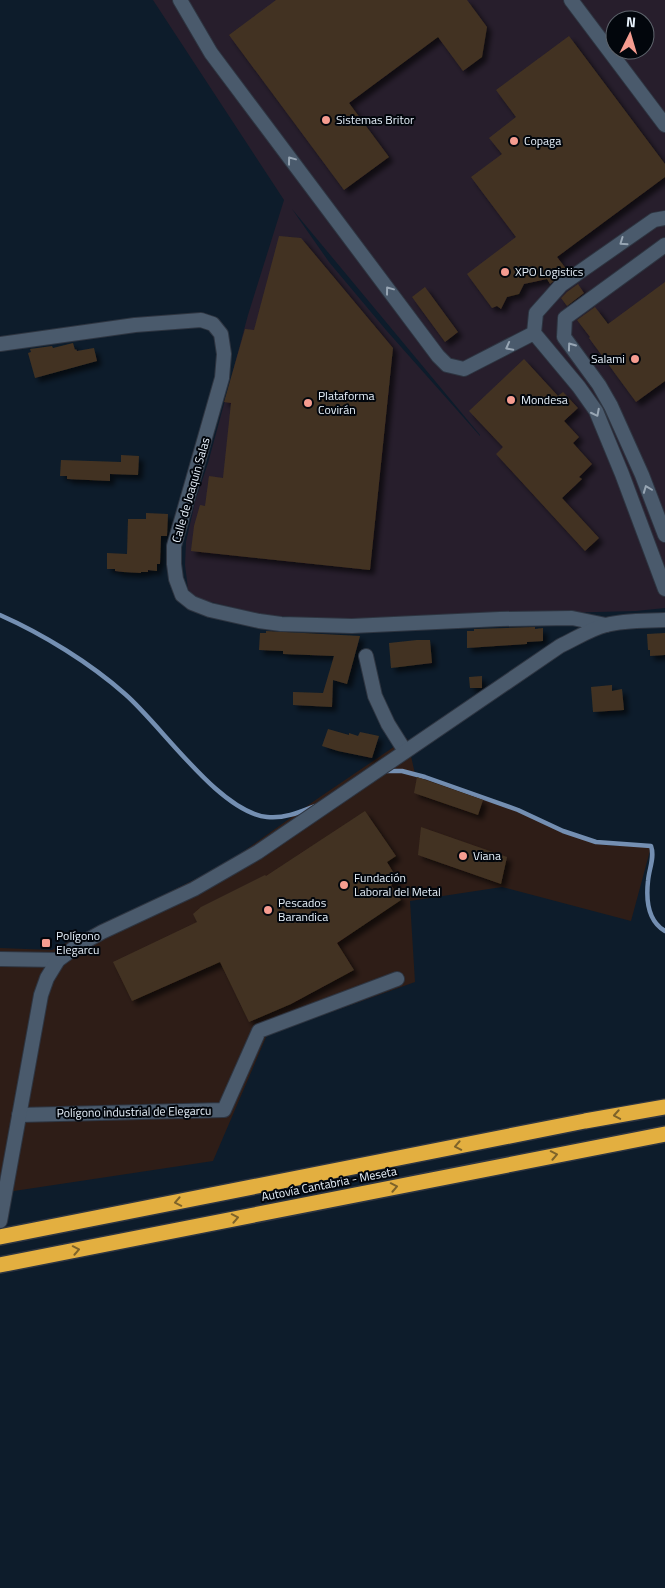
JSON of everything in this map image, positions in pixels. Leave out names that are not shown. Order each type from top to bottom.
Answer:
[{"type":"highway","name":"Autovía Cantabria - Meseta","points":[[0,1237],[585,1121],[665,1107]]},
{"type":"highway","name":"Autovía Cantabria - Meseta","points":[[0,1265],[665,1134]]},
{"type":"street","points":[[180,0],[211,53],[438,356],[447,365],[464,369],[534,333]]},
{"type":"street","points":[[571,0],[665,125]]},
{"type":"street","points":[[665,218],[654,220],[561,285],[536,313],[534,333],[579,387],[596,411],[665,589]]},
{"type":"street","points":[[665,245],[565,318],[564,337],[599,384],[611,406],[642,475],[665,534]]},
{"type":"street","name":"Calle de Joaquín Salas","points":[[0,344],[136,325],[201,320],[213,324],[221,334],[224,354],[222,378],[174,546],[176,579],[182,595],[192,603],[210,610],[281,624],[352,626],[500,619],[572,618],[606,625]]},
{"type":"street","name":"Calle de Joaquín Salas","points":[[405,751],[560,646],[606,625],[665,620]]},
{"type":"street","points":[[0,1221],[41,995],[47,978],[58,960],[77,946],[102,932],[194,889],[258,852],[405,751],[388,724],[375,696],[366,656]]},
{"type":"street","points":[[0,959],[58,960]]},
{"type":"street","name":"Polígono industrial de Elegarcu","points":[[20,1115],[224,1110],[259,1031],[397,979]]},
{"type":"shaded area","points":[[153,0],[665,0],[665,608],[636,611],[328,619],[264,615],[195,598],[188,589],[185,565],[186,542],[195,502],[208,463],[248,315],[284,200]],"holes":[[[292,209],[480,435],[386,330],[329,262]]]},
{"type":"shaded area","points":[[407,738],[415,774],[517,811],[566,833],[604,845],[651,847],[631,921],[502,887],[410,901],[415,982],[267,1035],[213,1161],[14,1191],[0,1188],[0,948],[52,950],[226,864]]},
{"type":"building","name":"Sistemas Britor","points":[[276,0],[467,0],[487,27],[482,57],[463,71],[438,37],[349,103],[389,157],[344,190],[229,35]]},
{"type":"building","points":[[569,36],[665,164],[665,177],[557,257],[567,270],[550,284],[547,279],[524,284],[519,294],[507,297],[501,309],[497,306],[492,308],[467,274],[516,237],[471,177],[502,154],[489,138],[516,117],[496,90]]},
{"type":"building","name":"Plataforma Covirán","points":[[279,236],[301,238],[393,348],[370,570],[191,551],[194,526],[200,505],[205,506],[209,476],[223,478],[231,403],[224,402],[245,329],[254,330]]},
{"type":"building","name":"Salami","points":[[665,282],[665,381],[636,402],[577,320],[595,307],[608,324]]},
{"type":"building","points":[[578,284],[584,293],[567,306],[561,298]]},
{"type":"building","points":[[425,287],[458,332],[445,342],[412,297]]},
{"type":"building","points":[[73,343],[77,351],[94,348],[97,361],[35,378],[28,353],[31,352],[30,349],[52,346],[53,348]]},
{"type":"building","points":[[524,359],[558,396],[563,392],[578,408],[564,421],[579,437],[573,443],[592,464],[579,477],[582,479],[562,498],[599,538],[585,551],[496,454],[503,447],[469,411]]},
{"type":"building","points":[[121,455],[139,456],[138,475],[110,474],[110,481],[67,479],[67,476],[60,476],[61,460],[121,462]]},
{"type":"building","points":[[146,513],[168,514],[167,536],[161,536],[160,564],[157,564],[157,571],[148,570],[148,572],[141,573],[107,569],[107,553],[127,554],[128,519],[146,519]]},
{"type":"building","points":[[535,627],[535,629],[543,628],[543,641],[527,642],[527,644],[467,648],[467,631],[474,631],[474,629]]},
{"type":"building","points":[[266,631],[360,636],[347,684],[333,680],[332,707],[293,705],[293,692],[323,693],[334,656],[283,654],[283,651],[259,650],[260,633],[266,633]]},
{"type":"building","points":[[665,633],[665,655],[650,656],[647,634]]},
{"type":"building","points":[[430,640],[432,663],[391,668],[389,643]]},
{"type":"building","points":[[482,676],[482,688],[470,688],[469,677]]},
{"type":"building","points":[[612,685],[612,691],[622,689],[624,710],[593,712],[591,687]]},
{"type":"building","points":[[328,729],[349,735],[349,733],[358,736],[360,732],[379,736],[372,758],[322,746]]},
{"type":"building","points":[[417,777],[483,800],[478,815],[414,793]]},
{"type":"building","points":[[365,811],[396,856],[387,862],[398,880],[391,885],[401,900],[337,943],[354,970],[291,1004],[249,1022],[220,962],[132,1001],[113,962],[197,922],[193,914],[201,907],[266,876]]},
{"type":"building","name":"Viana","points":[[421,827],[507,857],[501,884],[418,855]]},
{"type":"waterway","points":[[0,615],[66,650],[111,682],[140,708],[192,766],[211,784],[230,800],[249,812],[267,817],[286,816],[315,806]]},
{"type":"waterway","points":[[384,771],[402,771],[425,777],[518,810],[563,831],[596,842],[651,846],[652,854],[647,895],[649,909],[659,927],[665,931]]},
{"type":"place","name":"Sistemas Britor","points":[[326,120]]},
{"type":"place","name":"Copaga","points":[[514,141]]},
{"type":"place","name":"XPO Logistics","points":[[505,272]]},
{"type":"place","name":"Salami","points":[[635,359]]},
{"type":"place","name":"Mondesa","points":[[511,400]]},
{"type":"place","name":"Plataforma Covirán","points":[[308,403]]},
{"type":"place","name":"Viana","points":[[463,856]]},
{"type":"place","name":"Fundación Laboral del Metal","points":[[344,885]]},
{"type":"place","name":"Pescados Barandica","points":[[268,910]]},
{"type":"place","name":"Polígono Elegarcu","points":[[46,943]]}]
